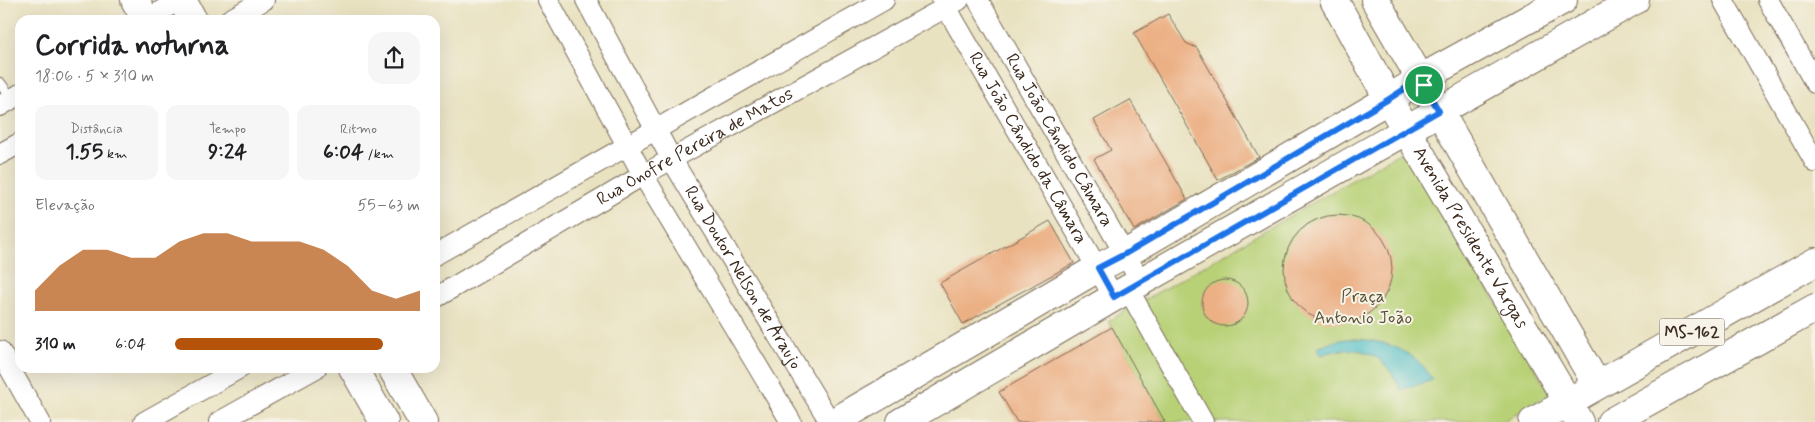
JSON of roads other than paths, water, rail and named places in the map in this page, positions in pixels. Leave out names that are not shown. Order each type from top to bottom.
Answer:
[{"type":"main road","points":[[135,0],[143,15]]},
{"type":"main road","points":[[180,0],[190,15]]},
{"type":"main road","name":"Avenida Presidente Vargas","points":[[1334,0],[1389,99],[1574,412]]},
{"type":"main road","name":"Avenida Presidente Vargas","points":[[1375,0],[1597,385],[1615,421]]},
{"type":"main road","points":[[832,422],[1125,254],[1420,79],[1563,0]]},
{"type":"main road","points":[[901,422],[1128,289],[1635,0]]},
{"type":"main road","name":"MS-162","points":[[1533,422],[1574,412],[1597,385],[1815,262]]},
{"type":"main road","name":"MS-162","points":[[1615,421],[1815,308]]},
{"type":"main road","points":[[356,373],[384,422]]},
{"type":"main road","points":[[395,373],[423,422]]},
{"type":"street","points":[[154,15],[180,0]]},
{"type":"street","points":[[238,15],[264,0]]},
{"type":"street","name":"Rua Doutor Nelson de Araujo","points":[[548,0],[643,175],[791,422]]},
{"type":"street","name":"Rua Doutor Nelson de Araujo","points":[[586,0],[672,160],[832,422]]},
{"type":"street","name":"Rua Onofre Pereira de Matos","points":[[440,252],[884,0]]},
{"type":"street","name":"Rua João Cândido Câmara","points":[[978,0],[1125,254],[1128,289],[1203,422]]},
{"type":"street","points":[[1723,0],[1815,162]]},
{"type":"street","points":[[1768,0],[1815,83]]},
{"type":"street","name":"Rua Onofre Pereira de Matos","points":[[440,295],[643,175],[949,2]]},
{"type":"street","name":"Rua João Cândido da Câmara","points":[[949,2],[1098,268],[1128,289]]},
{"type":"street","points":[[0,154],[15,146]]},
{"type":"street","points":[[0,351],[40,422]]},
{"type":"street","points":[[144,422],[231,373]]},
{"type":"street","points":[[219,422],[307,373]]},
{"type":"water","points":[[1346,339],[1384,343],[1407,353],[1426,369],[1433,380],[1401,390],[1387,367],[1369,354],[1348,350],[1321,355],[1317,348]]},
{"type":"park label","name":"Praça Antonio João","points":[[1363,307]]}]
